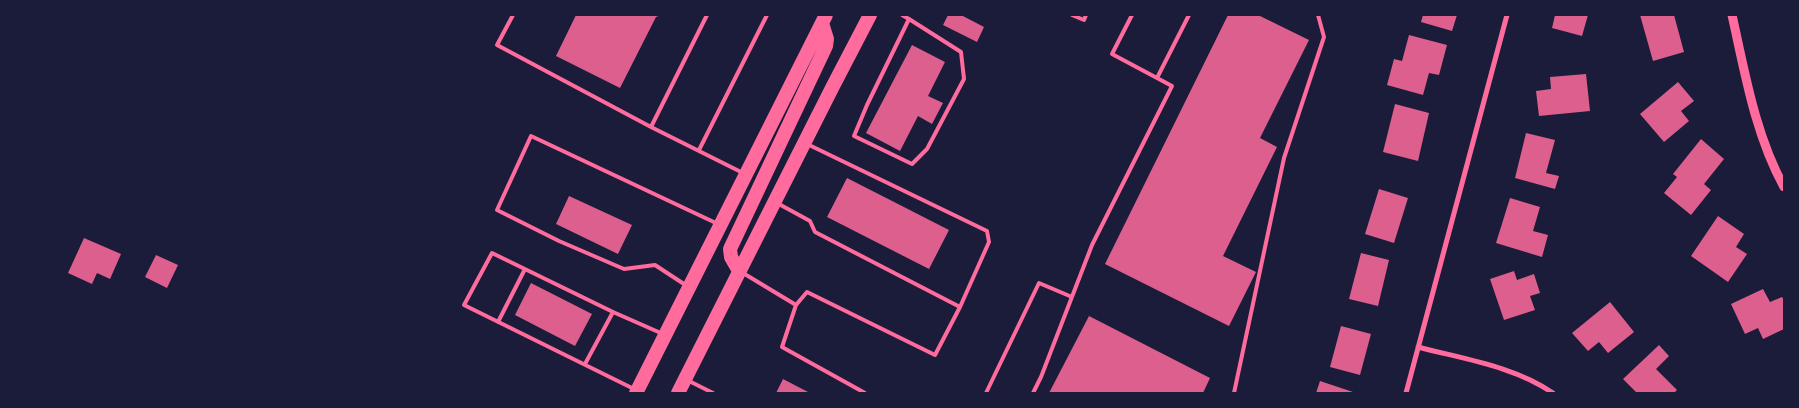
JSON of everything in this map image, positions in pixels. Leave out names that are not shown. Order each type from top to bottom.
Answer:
[{"type":"highway","points":[[678,393],[870,15]]},
{"type":"highway","points":[[637,392],[824,19]]},
{"type":"highway","points":[[739,271],[731,257],[730,249],[826,46],[827,39],[824,19]]},
{"type":"street","points":[[1406,393],[1506,15]]},
{"type":"street","points":[[1732,15],[1757,122],[1776,172],[1784,187]]},
{"type":"street","points":[[1418,347],[1511,372],[1528,378],[1553,393]]},
{"type":"lane","points":[[513,15],[496,46],[746,174]]},
{"type":"lane","points":[[652,127],[707,15]]},
{"type":"lane","points":[[698,150],[767,15]]},
{"type":"lane","points":[[902,15],[909,19],[961,52],[964,79],[927,149],[912,164],[854,136],[909,19]]},
{"type":"lane","points":[[1072,15],[1084,20],[1086,15]]},
{"type":"lane","points":[[1033,393],[1041,377],[1092,245],[1172,86],[1112,54],[1132,15]]},
{"type":"lane","points":[[1157,78],[1189,15]]},
{"type":"lane","points":[[1234,393],[1284,158],[1324,37],[1318,15]]},
{"type":"lane","points":[[689,287],[655,266],[624,269],[560,241],[497,210],[530,136],[720,226]]},
{"type":"lane","points":[[804,142],[987,231],[989,242],[936,355],[807,292],[796,305],[782,347],[865,393]]},
{"type":"lane","points":[[774,202],[810,221],[815,232],[960,307]]},
{"type":"lane","points":[[637,392],[585,364],[464,305],[492,253],[665,335]]},
{"type":"lane","points":[[498,322],[525,269]]},
{"type":"lane","points":[[739,271],[796,305]]},
{"type":"lane","points":[[986,393],[1039,283],[1072,297]]},
{"type":"lane","points":[[585,364],[613,312]]},
{"type":"lane","points":[[685,379],[713,393]]},
{"type":"building","points":[[576,15],[661,15],[656,17],[620,88],[556,56]]},
{"type":"building","points":[[948,15],[961,15],[984,27],[977,42],[943,25]]},
{"type":"building","points":[[1228,15],[1258,15],[1309,40],[1260,138],[1277,147],[1223,256],[1256,272],[1229,326],[1105,264]]},
{"type":"building","points":[[1423,15],[1457,15],[1452,31],[1421,22]]},
{"type":"building","points":[[1555,15],[1588,15],[1582,36],[1552,28]]},
{"type":"building","points":[[1640,15],[1674,15],[1684,52],[1653,61]]},
{"type":"building","points":[[1409,35],[1447,45],[1439,75],[1429,73],[1423,95],[1387,85],[1394,59],[1402,61]]},
{"type":"building","points":[[912,45],[945,62],[928,96],[943,103],[932,124],[918,116],[900,151],[866,133]]},
{"type":"building","points":[[1586,74],[1590,111],[1539,116],[1536,91],[1551,89],[1550,77]]},
{"type":"building","points":[[1678,82],[1694,101],[1681,111],[1689,121],[1664,142],[1640,114]]},
{"type":"building","points":[[1395,104],[1429,113],[1418,161],[1383,152]]},
{"type":"building","points":[[1526,133],[1555,140],[1546,173],[1559,176],[1555,189],[1515,178]]},
{"type":"building","points":[[1701,139],[1724,159],[1704,184],[1711,190],[1691,215],[1664,193],[1677,177],[1673,174]]},
{"type":"building","points":[[847,178],[949,230],[929,269],[827,217]]},
{"type":"building","points":[[1379,189],[1408,198],[1394,243],[1365,234]]},
{"type":"building","points":[[569,196],[632,225],[618,254],[556,224]]},
{"type":"building","points":[[1510,198],[1540,207],[1533,231],[1548,235],[1542,257],[1496,243]]},
{"type":"building","points":[[1718,216],[1744,234],[1736,247],[1747,254],[1728,282],[1691,256]]},
{"type":"building","points":[[84,238],[121,254],[110,279],[97,273],[92,284],[68,273]]},
{"type":"building","points":[[1361,253],[1389,260],[1378,306],[1349,299]]},
{"type":"building","points":[[156,255],[178,265],[167,288],[145,277]]},
{"type":"building","points":[[1514,271],[1517,280],[1534,274],[1540,293],[1530,296],[1535,310],[1504,320],[1490,279]]},
{"type":"building","points":[[531,283],[592,314],[575,346],[515,315]]},
{"type":"building","points":[[1763,289],[1770,302],[1782,297],[1784,300],[1784,329],[1763,339],[1758,328],[1745,334],[1731,304]]},
{"type":"building","points":[[1610,302],[1634,332],[1608,353],[1599,342],[1588,351],[1572,333]]},
{"type":"building","points":[[1089,316],[1210,378],[1203,393],[1049,393]]},
{"type":"building","points":[[1341,326],[1371,334],[1360,375],[1330,367]]},
{"type":"building","points":[[1659,345],[1669,356],[1656,369],[1677,390],[1674,393],[1637,393],[1623,379]]},
{"type":"building","points":[[783,379],[810,393],[776,393]]},
{"type":"building","points":[[1320,381],[1356,393],[1316,393]]}]
